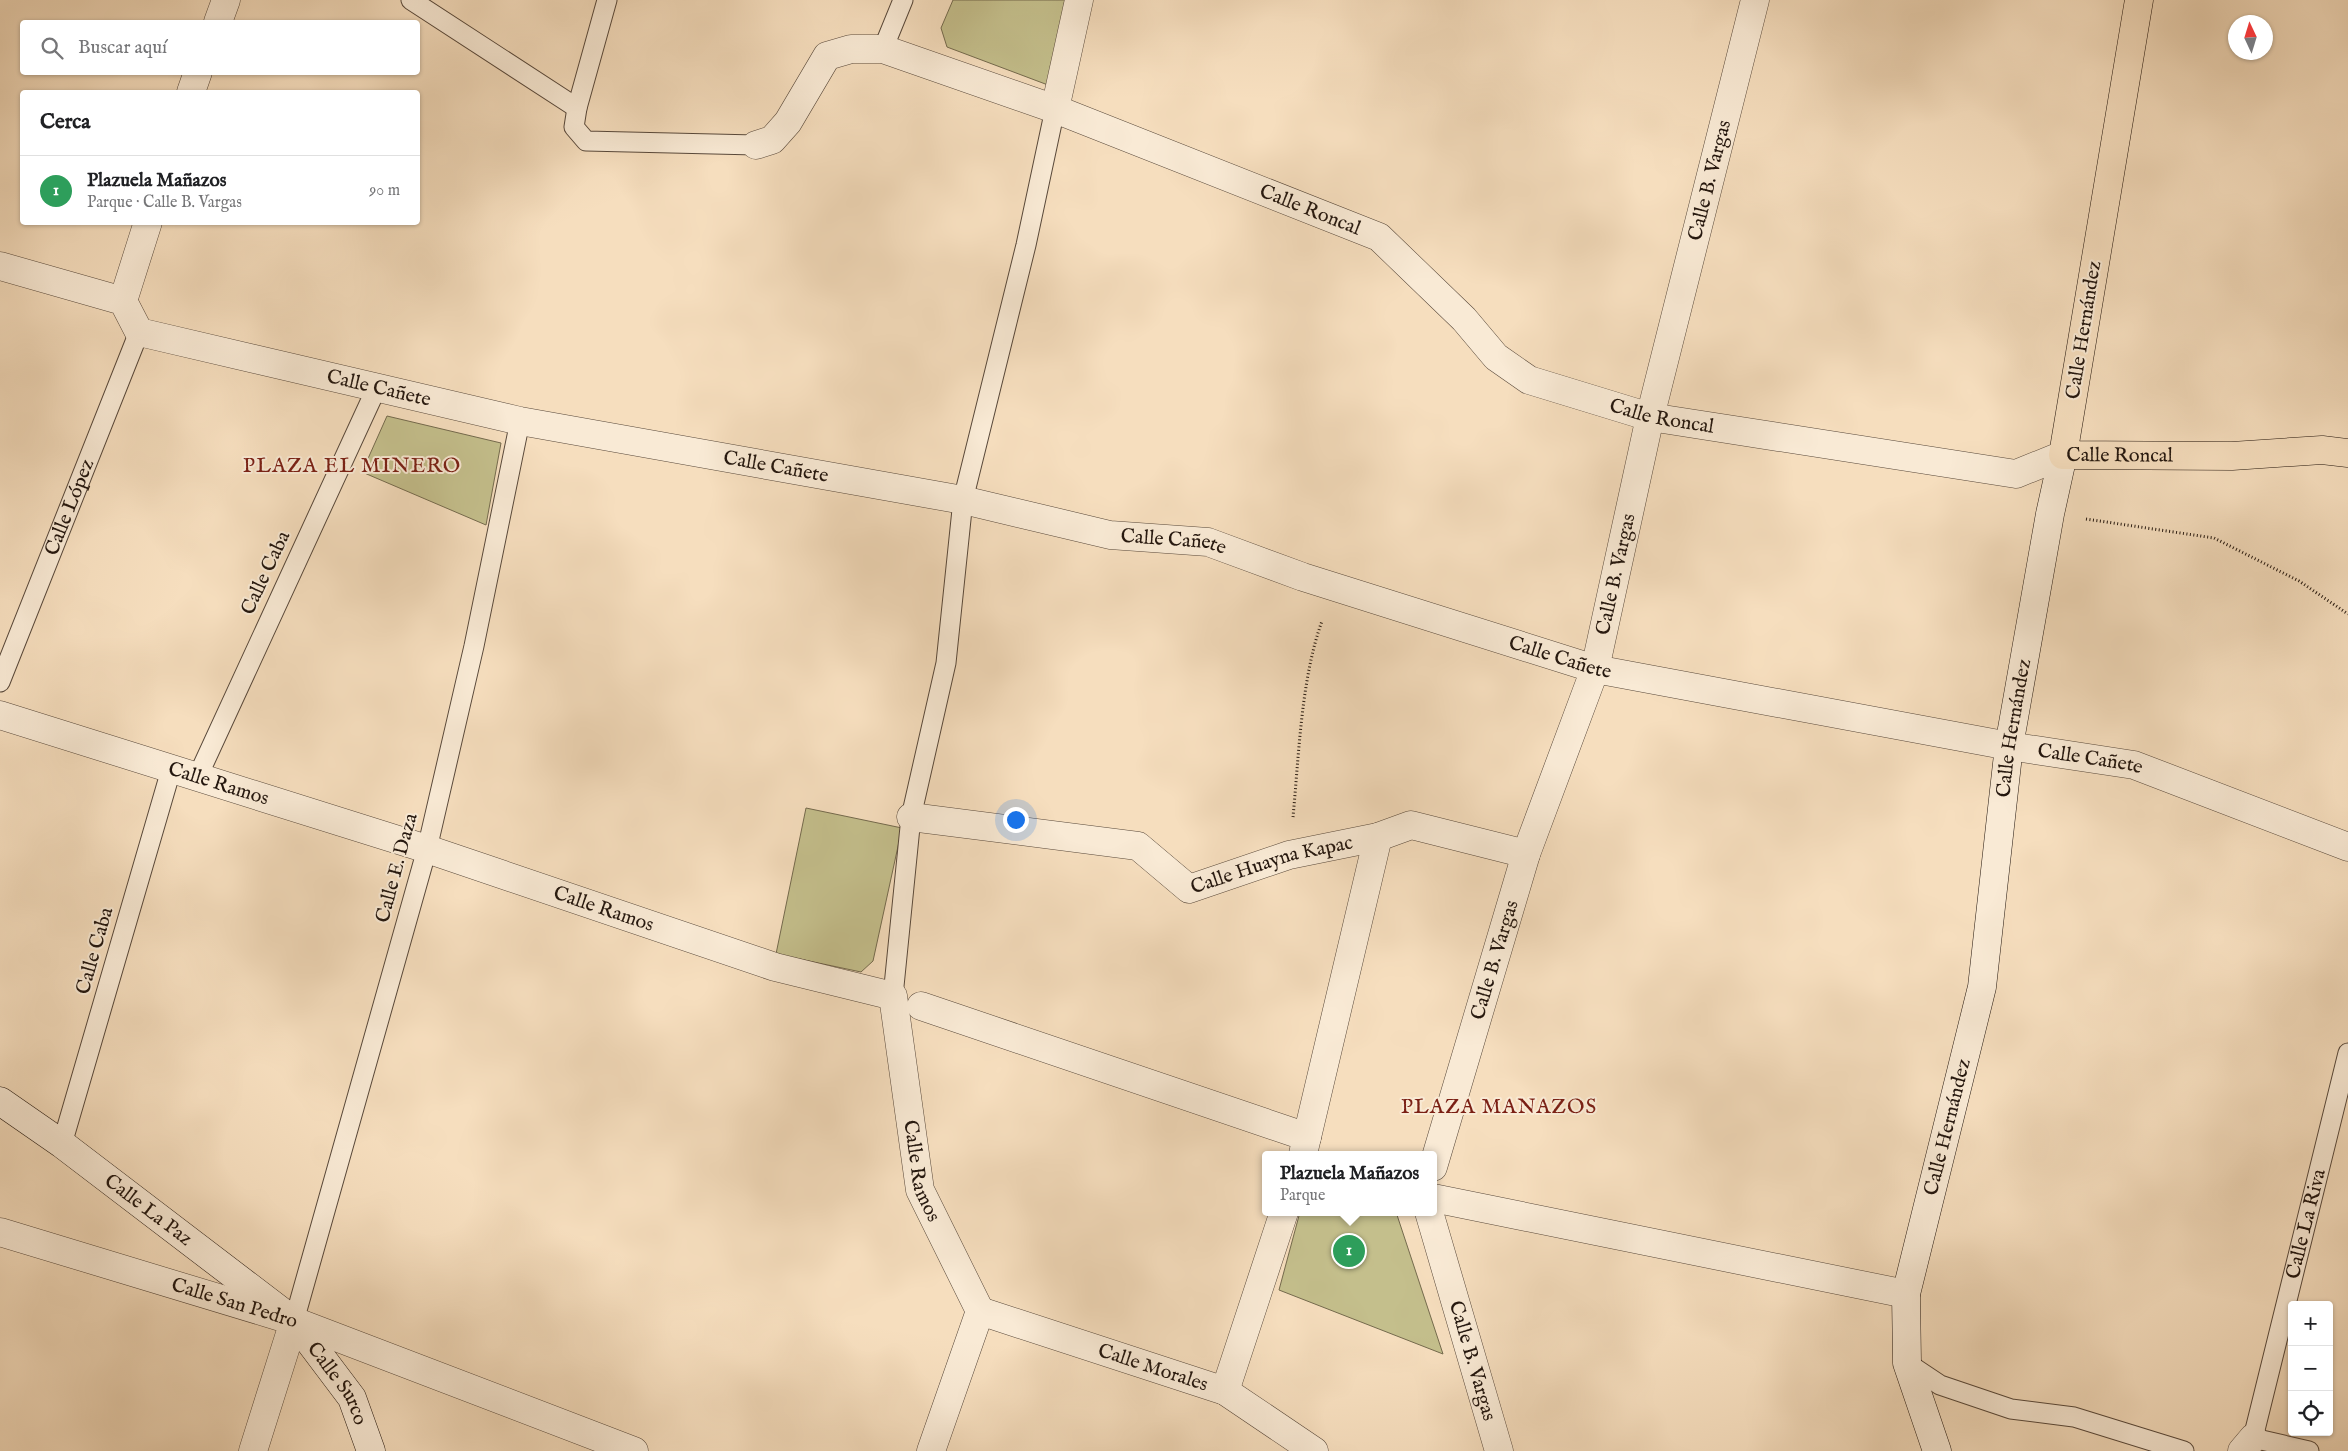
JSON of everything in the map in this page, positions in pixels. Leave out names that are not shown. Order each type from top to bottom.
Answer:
[{"type":"main road","name":"Calle Hernández","points":[[2063,455],[2138,0]]},
{"type":"main road","name":"Calle Roncal","points":[[2063,455],[2232,456],[2322,450],[2348,453]]},
{"type":"street","points":[[219,20],[226,0]]},
{"type":"street","points":[[1055,109],[1079,0]]},
{"type":"street","name":"Calle B. Vargas","points":[[1437,1154],[1526,854],[1595,669],[1650,416],[1755,0]]},
{"type":"street","name":"Calle Roncal","points":[[756,145],[772,140],[788,122],[827,56],[851,49],[883,49],[1055,109],[1380,236],[1464,319],[1496,357],[1529,380],[1650,416],[2016,474],[2063,455]]},
{"type":"street","points":[[192,90],[197,75]]},
{"type":"street","points":[[139,332],[123,301],[147,225]]},
{"type":"street","points":[[0,266],[123,301]]},
{"type":"street","name":"Calle Cañete","points":[[139,332],[520,421],[963,500],[1110,535],[1208,542],[1334,587],[1595,669],[2009,746],[2134,765],[2348,847]]},
{"type":"street","name":"Calle Hernández","points":[[1937,1451],[1907,1363],[1906,1294],[1982,987],[2009,746],[2050,514],[2063,455]]},
{"type":"street","name":"Calle Ramos","points":[[0,715],[427,849],[775,967],[893,996],[920,1190],[980,1311]]},
{"type":"street","name":"Calle Huayna Kapac","points":[[911,817],[1138,846],[1189,889],[1289,855],[1378,837],[1411,826],[1526,854]]},
{"type":"street","points":[[921,1006],[1305,1150],[1378,837]]},
{"type":"street","name":"Calle La Paz","points":[[0,1101],[62,1144],[294,1322]]},
{"type":"street","points":[[1437,1199],[1906,1294]]},
{"type":"street","points":[[1225,1391],[1283,1216]]},
{"type":"street","name":"Calle B. Vargas","points":[[1430,1216],[1499,1451]]},
{"type":"street","name":"Calle San Pedro","points":[[0,1232],[294,1322],[634,1451]]},
{"type":"street","points":[[931,1451],[980,1311]]},
{"type":"street","name":"Calle Morales","points":[[980,1311],[1225,1391],[1314,1451]]},
{"type":"street","points":[[253,1451],[294,1322]]},
{"type":"street","name":"Calle Surco","points":[[294,1322],[352,1398],[370,1451]]},
{"type":"lane","points":[[411,0],[577,108]]},
{"type":"lane","points":[[607,0],[577,108],[574,127],[586,141],[756,145]]},
{"type":"lane","points":[[883,49],[903,0]]},
{"type":"lane","points":[[893,996],[911,817],[946,663],[963,500],[1026,245],[1055,109]]},
{"type":"lane","name":"Calle López","points":[[0,682],[139,332]]},
{"type":"lane","name":"Calle Caba","points":[[62,1144],[184,774],[377,387]]},
{"type":"lane","name":"Calle E. Daza","points":[[294,1322],[427,849],[474,646],[520,421]]},
{"type":"lane","name":"Calle La Riva","points":[[2248,1444],[2348,1053]]},
{"type":"lane","points":[[1907,1363],[1940,1385],[2011,1409],[2074,1417],[2184,1451]]},
{"type":"lane","points":[[2248,1444],[2309,1451]]},
{"type":"path","points":[[2050,514],[2214,538],[2299,581],[2348,614]]},
{"type":"path","points":[[1289,855],[1301,730],[1314,643],[1334,587]]},
{"type":"shaded area","points":[[953,0],[1084,0],[1048,85],[947,47],[941,28]]},
{"type":"shaded area","points":[[387,416],[501,443],[486,525],[362,472]]},
{"type":"shaded area","points":[[806,808],[902,828],[873,961],[861,972],[776,954]]},
{"type":"shaded area","points":[[1299,1216],[1397,1216],[1443,1354],[1279,1290]]},
{"type":"place","name":"Plazuela Mañazos","points":[[1349,1251]]},
{"type":"district","name":"PLAZA EL MINERO","points":[[352,466]]},
{"type":"district","name":"PLAZA MANAZOS","points":[[1499,1107]]}]
